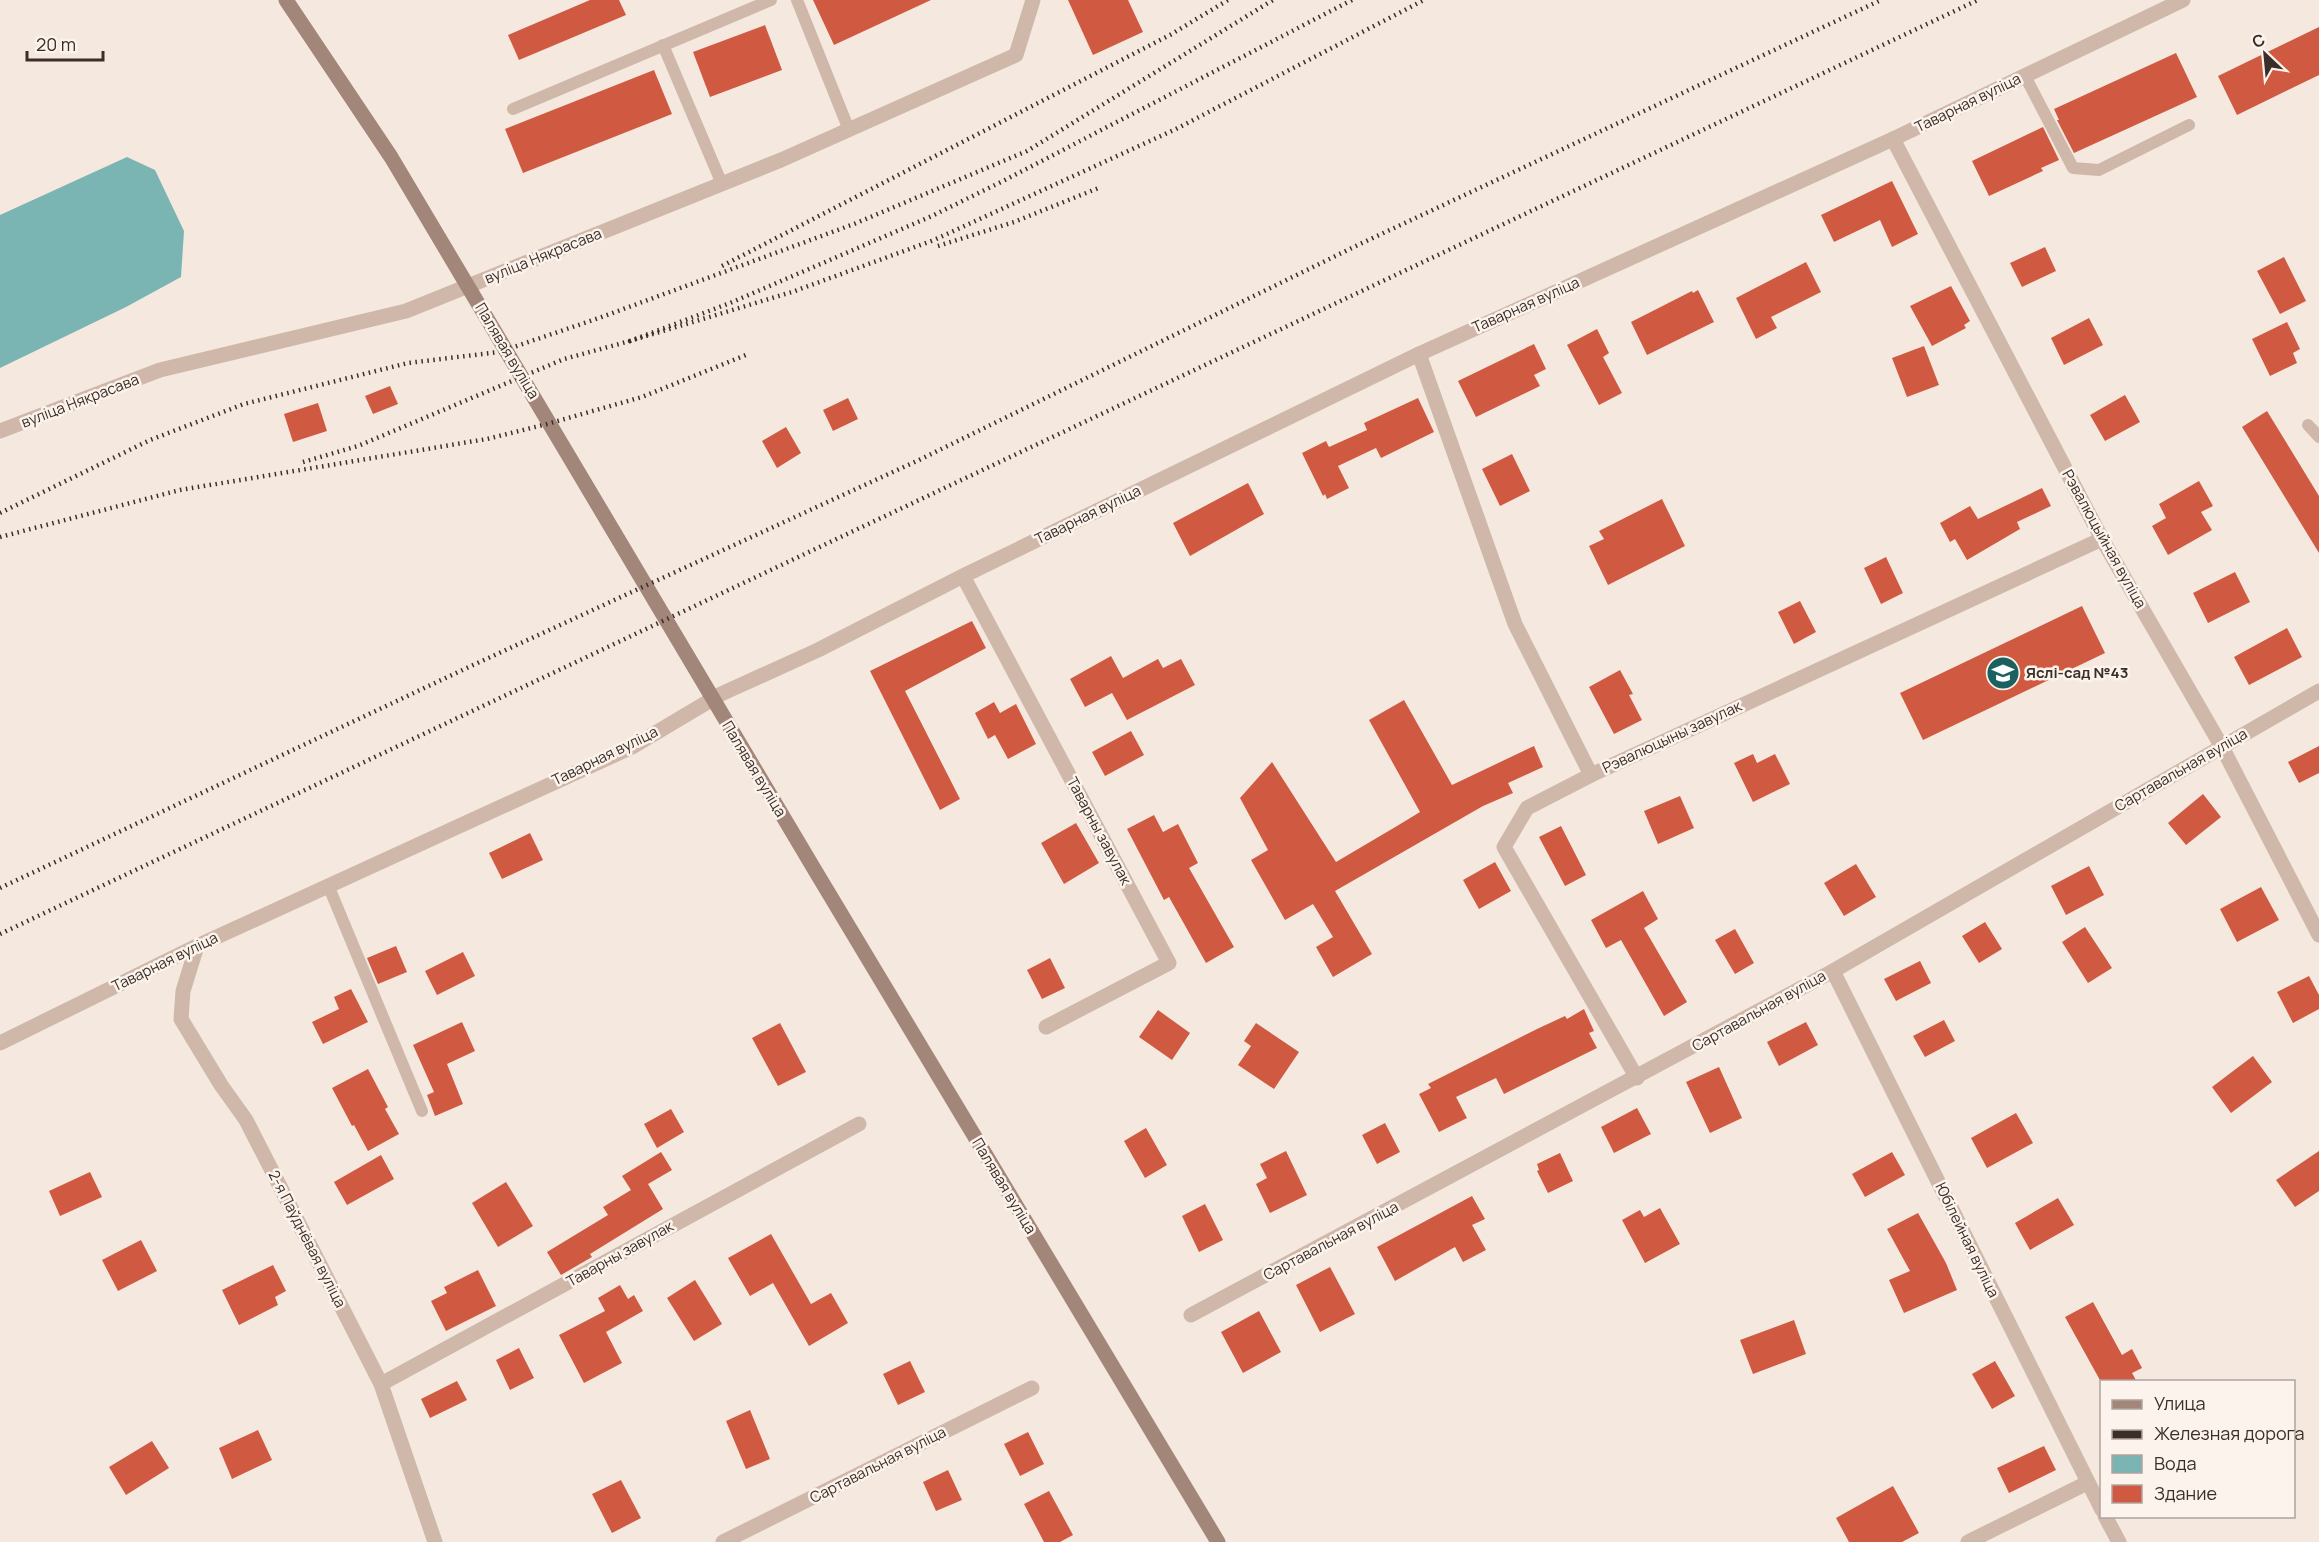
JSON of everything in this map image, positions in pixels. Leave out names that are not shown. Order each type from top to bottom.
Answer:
[{"type":"main road","name":"Палявая вуліца","points":[[286,0],[391,157],[1218,1542]]},
{"type":"street","name":"вуліца Някрасава","points":[[0,431],[160,370],[406,311],[722,183],[1016,56],[1033,0]]},
{"type":"street","name":"Таварная вуліца","points":[[0,1043],[197,946],[632,747],[721,694],[818,650],[963,576],[1419,354],[1893,139],[2183,0]]},
{"type":"street","name":"Рэвалюцыйная вуліца","points":[[1893,139],[2102,539],[2222,747],[2319,935]]},
{"type":"street","points":[[1419,354],[1515,624],[1591,775]]},
{"type":"street","name":"Рэвалюцыны завулак","points":[[1636,1078],[1504,847],[1527,808],[1591,775],[2102,539]]},
{"type":"street","name":"Таварны завулак","points":[[963,576],[1169,963],[1046,1027]]},
{"type":"street","name":"Сартавальная вуліца","points":[[1191,1315],[1636,1078],[1833,970],[2319,691]]},
{"type":"street","name":"2-я Паўднёвая вуліца","points":[[197,946],[183,991],[181,1019],[221,1085],[246,1120],[381,1384],[435,1542]]},
{"type":"street","name":"Юбілейная вуліца","points":[[1833,970],[2100,1506]]},
{"type":"street","name":"Таварны завулак","points":[[381,1384],[859,1124]]},
{"type":"street","name":"Сартавальная вуліца","points":[[723,1542],[1032,1388]]},
{"type":"street","points":[[1968,1542],[2087,1483]]},
{"type":"street","points":[[2106,1518],[2119,1542]]},
{"type":"lane","points":[[513,109],[771,0]]},
{"type":"lane","points":[[797,0],[849,130]]},
{"type":"lane","points":[[663,45],[722,183]]},
{"type":"lane","points":[[2025,76],[2073,168],[2099,170],[2189,125]]},
{"type":"lane","points":[[2308,424],[2319,437]]},
{"type":"lane","points":[[328,885],[422,1111]]},
{"type":"water","points":[[127,157],[155,170],[184,231],[181,277],[126,307],[0,368],[0,215]]},
{"type":"building","points":[[590,0],[619,0],[626,15],[519,60],[508,35]]},
{"type":"building","points":[[813,0],[931,0],[834,45]]},
{"type":"building","points":[[1068,0],[1128,0],[1143,32],[1093,55]]},
{"type":"building","points":[[765,25],[782,70],[710,97],[693,52]]},
{"type":"building","points":[[2319,27],[2319,75],[2237,115],[2218,76]]},
{"type":"building","points":[[2176,53],[2197,97],[2074,153],[2057,120],[2059,120],[2054,109]]},
{"type":"building","points":[[654,70],[672,114],[523,173],[505,129]]},
{"type":"building","points":[[2043,127],[2059,160],[2041,168],[2043,171],[1989,196],[1972,161]]},
{"type":"building","points":[[1892,181],[1918,234],[1892,247],[1880,220],[1834,242],[1821,215]]},
{"type":"building","points":[[2045,247],[2056,271],[2022,287],[2010,263]]},
{"type":"building","points":[[2284,257],[2306,301],[2280,314],[2257,271]]},
{"type":"building","points":[[1806,262],[1821,292],[1771,317],[1777,328],[1756,339],[1736,298]]},
{"type":"building","points":[[1951,286],[1970,321],[1964,325],[1966,328],[1932,346],[1910,306]]},
{"type":"building","points":[[1698,290],[1714,322],[1647,355],[1631,322]]},
{"type":"building","points":[[2089,318],[2103,345],[2064,365],[2051,338]]},
{"type":"building","points":[[2287,322],[2300,349],[2293,353],[2297,363],[2270,376],[2252,339]]},
{"type":"building","points":[[1597,329],[1609,353],[1603,357],[1622,393],[1599,405],[1567,345]]},
{"type":"building","points":[[1534,344],[1546,369],[1534,375],[1540,386],[1476,417],[1458,381]]},
{"type":"building","points":[[1924,346],[1939,385],[1907,397],[1892,358]]},
{"type":"building","points":[[390,386],[398,404],[373,414],[365,396]]},
{"type":"building","points":[[2125,395],[2140,422],[2105,441],[2090,415]]},
{"type":"building","points":[[848,398],[858,419],[833,431],[823,410]]},
{"type":"building","points":[[1418,398],[1434,432],[1381,458],[1376,448],[1338,466],[1349,488],[1327,499],[1325,494],[1323,496],[1302,453],[1326,441],[1329,447],[1367,430],[1364,423]]},
{"type":"building","points":[[318,403],[327,431],[293,442],[284,414]]},
{"type":"building","points":[[2267,411],[2319,496],[2319,553],[2242,427]]},
{"type":"building","points":[[786,427],[801,453],[777,468],[762,441]]},
{"type":"building","points":[[1512,454],[1530,491],[1500,506],[1482,469]]},
{"type":"building","points":[[2199,481],[2213,506],[2201,512],[2212,530],[2168,555],[2152,526],[2166,518],[2159,504]]},
{"type":"building","points":[[1248,483],[1264,514],[1190,556],[1173,523]]},
{"type":"building","points":[[2042,488],[2051,506],[2017,522],[2020,529],[1967,560],[1955,539],[1950,542],[1940,523],[1970,506],[1978,519]]},
{"type":"building","points":[[1662,499],[1685,546],[1608,585],[1589,546],[1604,539],[1599,531]]},
{"type":"building","points":[[1886,557],[1903,593],[1881,604],[1864,568]]},
{"type":"building","points":[[2235,572],[2250,602],[2208,623],[2193,593]]},
{"type":"building","points":[[1800,601],[1816,632],[1794,644],[1778,612]]},
{"type":"building","name":"Яслі-сад №43","points":[[2082,606],[2105,653],[1923,740],[1900,693]]},
{"type":"building","points":[[972,621],[986,648],[905,691],[960,799],[940,810],[870,671]]},
{"type":"building","points":[[2287,628],[2302,657],[2249,685],[2234,657]]},
{"type":"building","points":[[1111,656],[1123,678],[1158,659],[1163,668],[1181,659],[1195,685],[1127,720],[1112,693],[1085,707],[1070,679]]},
{"type":"building","points":[[1620,670],[1633,694],[1629,695],[1642,720],[1614,734],[1589,687]]},
{"type":"building","points":[[1404,700],[1452,785],[1534,746],[1543,767],[1508,783],[1513,793],[1483,806],[1335,891],[1372,954],[1333,977],[1316,947],[1333,937],[1313,904],[1285,920],[1251,860],[1268,850],[1240,798],[1272,762],[1336,862],[1397,826],[1420,812],[1369,720]]},
{"type":"building","points":[[994,702],[1000,713],[1016,704],[1036,744],[1008,759],[995,735],[988,739],[975,713]]},
{"type":"building","points":[[1131,731],[1144,755],[1105,776],[1092,752]]},
{"type":"building","points":[[2319,746],[2319,773],[2299,783],[2288,762]]},
{"type":"building","points":[[1753,754],[1757,763],[1775,754],[1790,784],[1753,802],[1734,763]]},
{"type":"building","points":[[2203,794],[2221,817],[2186,845],[2168,823]]},
{"type":"building","points":[[1680,796],[1694,828],[1658,844],[1644,811]]},
{"type":"building","points":[[1154,815],[1163,832],[1178,824],[1198,863],[1189,868],[1234,947],[1206,963],[1169,897],[1164,900],[1127,829]]},
{"type":"building","points":[[1076,823],[1099,863],[1064,884],[1041,843]]},
{"type":"building","points":[[1561,826],[1586,875],[1565,886],[1539,837]]},
{"type":"building","points":[[530,833],[543,860],[502,879],[489,853]]},
{"type":"building","points":[[1495,862],[1511,891],[1479,909],[1463,880]]},
{"type":"building","points":[[1856,864],[1876,897],[1844,916],[1824,883]]},
{"type":"building","points":[[2089,866],[2104,895],[2066,915],[2051,886]]},
{"type":"building","points":[[2261,887],[2279,920],[2237,942],[2220,909]]},
{"type":"building","points":[[1643,891],[1658,919],[1644,928],[1687,1002],[1664,1016],[1621,940],[1606,948],[1591,920]]},
{"type":"building","points":[[1985,922],[2002,949],[1979,963],[1962,936]]},
{"type":"building","points":[[2085,927],[2112,968],[2088,983],[2062,942]]},
{"type":"building","points":[[1735,929],[1754,963],[1735,974],[1715,940]]},
{"type":"building","points":[[396,946],[407,972],[378,984],[367,958]]},
{"type":"building","points":[[463,952],[475,976],[437,995],[425,971]]},
{"type":"building","points":[[1050,958],[1065,988],[1042,999],[1027,970]]},
{"type":"building","points":[[1920,961],[1931,983],[1896,1001],[1884,979]]},
{"type":"building","points":[[2309,976],[2319,995],[2319,1009],[2293,1023],[2277,992]]},
{"type":"building","points":[[351,989],[368,1022],[323,1044],[312,1022],[339,1009],[334,997]]},
{"type":"building","points":[[1584,1009],[1594,1031],[1589,1033],[1597,1048],[1504,1094],[1496,1078],[1456,1097],[1467,1118],[1439,1132],[1419,1094],[1431,1088],[1428,1084],[1537,1029],[1565,1016],[1567,1019]]},
{"type":"building","points":[[1158,1010],[1190,1033],[1172,1060],[1139,1037]]},
{"type":"building","points":[[1944,1020],[1955,1041],[1925,1057],[1913,1036]]},
{"type":"building","points":[[462,1022],[475,1051],[447,1064],[463,1104],[435,1116],[427,1095],[434,1092],[413,1045]]},
{"type":"building","points":[[1806,1022],[1818,1045],[1779,1066],[1767,1042]]},
{"type":"building","points":[[780,1023],[806,1072],[778,1086],[752,1038]]},
{"type":"building","points":[[1256,1023],[1299,1052],[1274,1089],[1238,1065],[1251,1046],[1244,1041]]},
{"type":"building","points":[[2253,1056],[2272,1082],[2231,1113],[2212,1087]]},
{"type":"building","points":[[1719,1067],[1742,1118],[1710,1133],[1686,1082]]},
{"type":"building","points":[[368,1069],[388,1107],[385,1109],[399,1134],[368,1151],[332,1088]]},
{"type":"building","points":[[1637,1108],[1651,1134],[1614,1153],[1601,1127]]},
{"type":"building","points":[[671,1109],[684,1132],[657,1148],[644,1124]]},
{"type":"building","points":[[2016,1113],[2033,1143],[1987,1168],[1971,1138]]},
{"type":"building","points":[[1385,1123],[1400,1152],[1377,1164],[1362,1135]]},
{"type":"building","points":[[1146,1128],[1167,1165],[1145,1178],[1124,1141]]},
{"type":"building","points":[[1286,1151],[1307,1195],[1270,1213],[1256,1184],[1267,1178],[1260,1164]]},
{"type":"building","points":[[2319,1151],[2319,1191],[2295,1207],[2276,1180]]},
{"type":"building","points":[[661,1152],[672,1170],[648,1184],[663,1209],[590,1254],[592,1257],[561,1275],[547,1252],[608,1215],[603,1207],[631,1190],[622,1176]]},
{"type":"building","points":[[1892,1152],[1905,1175],[1865,1197],[1852,1174]]},
{"type":"building","points":[[1560,1153],[1573,1181],[1548,1193],[1537,1171],[1539,1170],[1537,1164]]},
{"type":"building","points":[[381,1155],[394,1179],[347,1205],[334,1182]]},
{"type":"building","points":[[90,1172],[102,1197],[60,1216],[49,1191]]},
{"type":"building","points":[[506,1182],[533,1226],[498,1247],[472,1203]]},
{"type":"building","points":[[1472,1196],[1485,1219],[1472,1225],[1486,1250],[1463,1262],[1455,1247],[1395,1281],[1377,1247]]},
{"type":"building","points":[[2058,1198],[2074,1225],[2030,1250],[2015,1223]]},
{"type":"building","points":[[1205,1204],[1223,1240],[1199,1252],[1182,1216]]},
{"type":"building","points":[[1660,1208],[1680,1244],[1645,1263],[1622,1220],[1640,1210],[1644,1217]]},
{"type":"building","points":[[1918,1213],[1946,1263],[1957,1290],[1904,1313],[1889,1280],[1910,1271],[1887,1229]]},
{"type":"building","points":[[771,1234],[811,1304],[831,1293],[848,1323],[809,1346],[773,1283],[750,1296],[728,1258]]},
{"type":"building","points":[[141,1240],[157,1271],[118,1291],[102,1260]]},
{"type":"building","points":[[273,1265],[286,1291],[275,1297],[278,1305],[239,1325],[222,1290]]},
{"type":"building","points":[[1330,1267],[1355,1314],[1320,1332],[1296,1285]]},
{"type":"building","points":[[478,1270],[496,1306],[446,1331],[431,1301],[447,1293],[444,1287]]},
{"type":"building","points":[[695,1280],[722,1324],[694,1341],[667,1298]]},
{"type":"building","points":[[620,1285],[628,1299],[634,1295],[643,1311],[606,1332],[622,1363],[584,1383],[559,1335],[605,1311],[598,1298]]},
{"type":"building","points":[[2093,1302],[2122,1355],[2132,1349],[2142,1368],[2132,1373],[2136,1380],[2100,1380],[2065,1317]]},
{"type":"building","points":[[1259,1311],[1281,1352],[1243,1373],[1221,1332]]},
{"type":"building","points":[[1794,1320],[1806,1354],[1753,1374],[1740,1340]]},
{"type":"building","points":[[519,1348],[534,1378],[510,1390],[496,1360]]},
{"type":"building","points":[[910,1361],[925,1392],[898,1405],[883,1374]]},
{"type":"building","points":[[1995,1361],[2015,1396],[1992,1409],[1972,1374]]},
{"type":"building","points":[[457,1381],[467,1400],[430,1418],[421,1399]]},
{"type":"building","points":[[750,1410],[770,1459],[746,1469],[726,1421]]},
{"type":"building","points":[[258,1430],[272,1460],[232,1479],[219,1448]]},
{"type":"building","points":[[1028,1432],[1044,1464],[1020,1476],[1004,1444]]},
{"type":"building","points":[[152,1441],[169,1468],[126,1495],[109,1467]]},
{"type":"building","points":[[2044,1446],[2056,1470],[2009,1493],[1997,1468]]},
{"type":"building","points":[[948,1470],[962,1500],[936,1511],[923,1482]]},
{"type":"building","points":[[621,1480],[641,1518],[612,1533],[592,1494]]},
{"type":"building","points":[[1893,1486],[1919,1533],[1902,1542],[1849,1542],[1836,1518]]},
{"type":"building","points":[[1049,1491],[1073,1535],[1060,1542],[1044,1542],[1024,1504]]},
{"type":"railway","points":[[722,266],[1170,35],[1228,0]]},
{"type":"railway","points":[[0,513],[150,440],[244,404],[408,363],[499,352],[599,318],[854,224],[1027,151],[1273,0]]},
{"type":"railway","points":[[1352,0],[932,216],[730,303],[630,341],[792,292],[934,240],[1174,130],[1424,0]]},
{"type":"railway","points":[[0,888],[471,666],[919,460],[1360,244],[1881,0]]},
{"type":"railway","points":[[0,934],[1978,0]]},
{"type":"railway","points":[[938,246],[1014,222],[1101,187]]},
{"type":"railway","points":[[303,462],[358,446],[564,359],[630,341]]},
{"type":"railway","points":[[0,537],[180,490],[487,439],[642,397],[746,355]]},
{"type":"place","name":"Яслі-сад №43","points":[[2003,673]]}]
